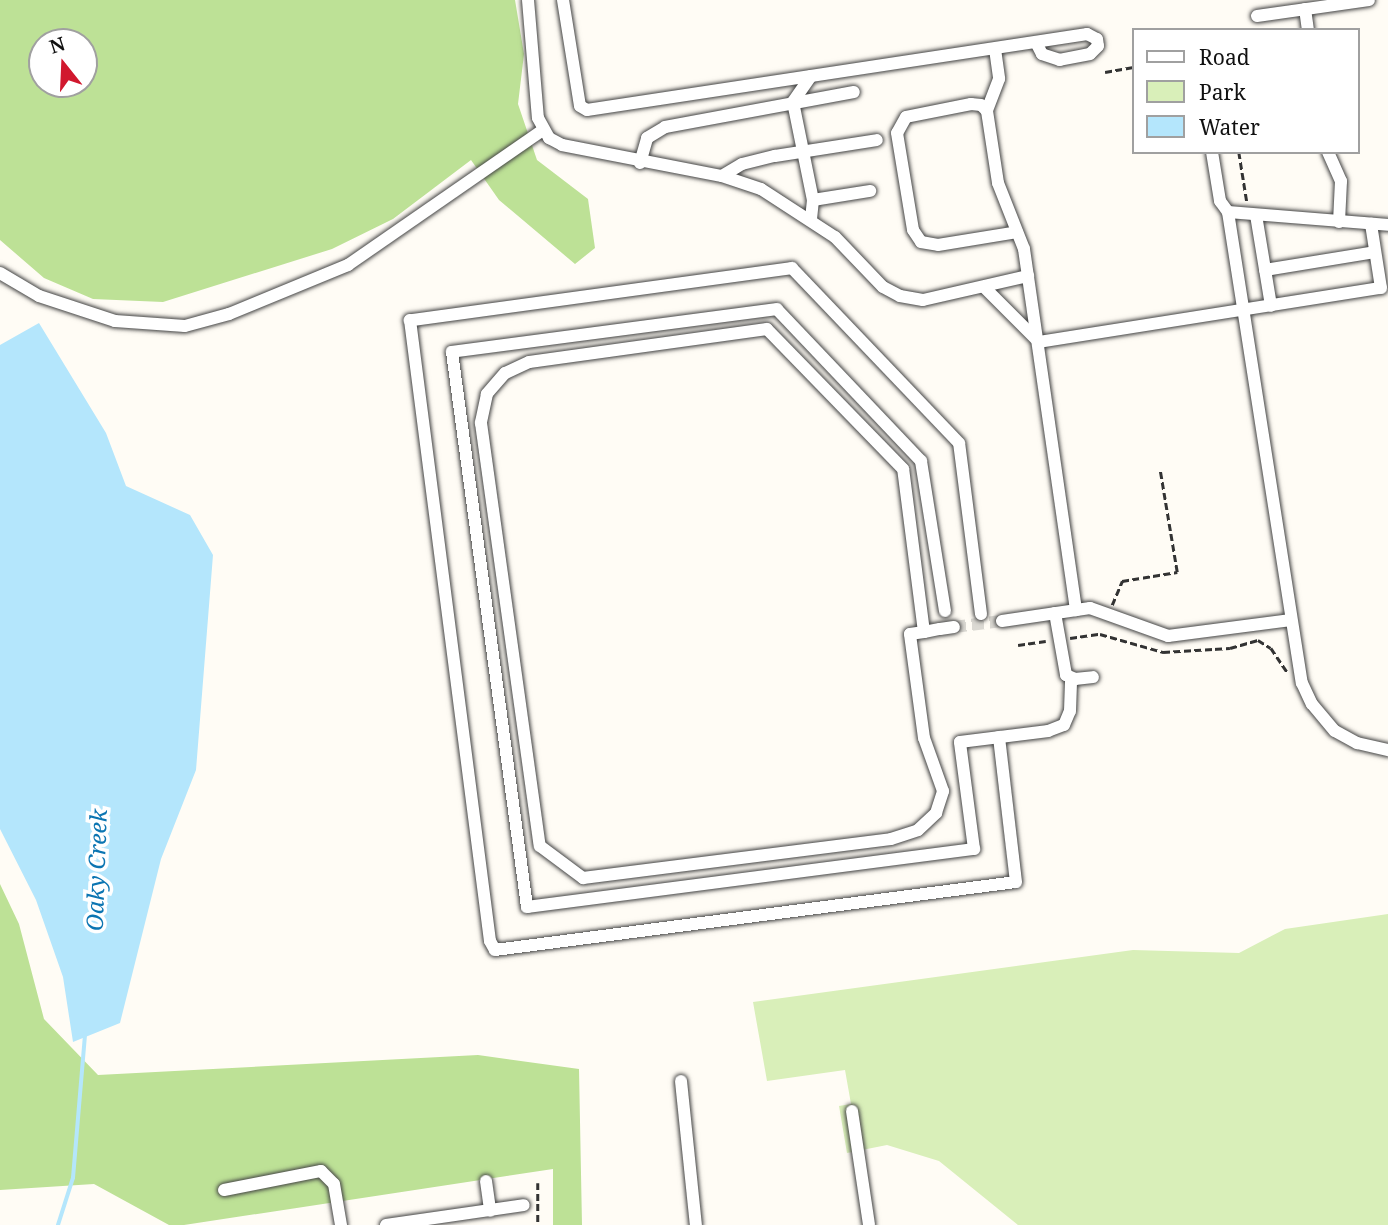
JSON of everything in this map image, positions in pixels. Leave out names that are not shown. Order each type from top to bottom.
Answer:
[{"type":"street","points":[[528,0],[536,107],[543,130],[562,145],[640,163],[722,176],[761,190],[811,220],[900,296],[923,300],[1028,276]]},
{"type":"street","points":[[563,0],[583,109],[1036,42]]},
{"type":"street","points":[[1257,16],[1369,0]]},
{"type":"street","points":[[1305,9],[1308,28]]},
{"type":"street","points":[[995,49],[999,79],[987,111],[998,183],[1017,232],[1028,276],[1076,610]]},
{"type":"street","points":[[811,76],[793,103],[813,200],[811,220]]},
{"type":"street","points":[[640,163],[647,138],[665,127],[854,92]]},
{"type":"street","points":[[987,111],[981,105],[971,104],[906,117],[897,133],[913,230],[921,242],[938,245],[1017,232]]},
{"type":"street","points":[[0,274],[39,296],[115,321],[186,326],[229,314],[348,265],[543,130]]},
{"type":"street","points":[[722,176],[741,164],[877,139]]},
{"type":"street","points":[[1212,154],[1220,201],[1228,212],[1302,683],[1319,714],[1346,738],[1388,750]]},
{"type":"street","points":[[1329,154],[1341,181],[1339,222]]},
{"type":"street","points":[[813,200],[870,191]]},
{"type":"street","points":[[1228,212],[1388,225]]},
{"type":"street","points":[[1256,215],[1270,306]]},
{"type":"street","points":[[1038,342],[1381,288],[1371,224]]},
{"type":"street","points":[[1265,270],[1376,252]]},
{"type":"street","points":[[981,614],[958,443],[792,268],[778,267],[410,320],[488,927],[495,950],[1016,882],[999,737]]},
{"type":"street","points":[[984,287],[1038,342]]},
{"type":"street","points":[[946,611],[921,461],[777,309],[452,352],[527,907],[974,849],[960,743],[1048,731],[1064,724],[1070,711],[1071,678],[1062,667],[1055,613]]},
{"type":"street","points":[[924,632],[903,469],[767,329],[529,362],[505,373],[487,394],[481,423],[540,846],[583,878],[891,839],[918,830],[936,813],[943,791],[924,738],[910,634],[924,632],[954,627]]},
{"type":"street","points":[[1002,621],[1076,610],[1109,612],[1148,632],[1168,636],[1292,620]]},
{"type":"street","points":[[1071,678],[1094,677]]},
{"type":"street","points":[[681,1082],[696,1225]]},
{"type":"street","points":[[852,1111],[869,1225]]},
{"type":"street","points":[[224,1190],[321,1171],[334,1184],[341,1225]]},
{"type":"street","points":[[486,1181],[490,1210]]},
{"type":"street","points":[[386,1225],[524,1205]]},
{"type":"path","points":[[1105,72],[1132,67]]},
{"type":"path","points":[[1100,634],[1122,580],[1177,572],[1160,470]]},
{"type":"path","points":[[1018,645],[1100,634],[1156,652],[1230,648],[1258,640],[1271,648],[1291,681]]},
{"type":"path","points":[[538,1183],[538,1225]]},
{"type":"green space","points":[[0,0],[515,0],[524,54],[518,104],[537,160],[588,199],[595,248],[575,264],[499,200],[471,160],[393,219],[332,249],[163,302],[93,299],[44,278],[0,240]]},
{"type":"green space","points":[[0,884],[19,924],[44,1019],[98,1075],[478,1055],[579,1069],[582,1225],[553,1225],[553,1169],[184,1225],[169,1225],[94,1184],[0,1190]]},
{"type":"green space","points":[[1388,914],[1388,1225],[1018,1225],[939,1161],[887,1145],[847,1153],[839,1106],[851,1104],[845,1070],[767,1081],[753,1002],[1133,950],[1239,953],[1285,929]]},
{"type":"water","points":[[39,323],[106,433],[126,486],[190,515],[213,555],[196,770],[161,859],[120,1023],[73,1042],[63,977],[36,900],[0,829],[0,345]]},
{"type":"waterway","name":"Oaky Creek","points":[[58,1225],[73,1178],[85,1034]]},
{"type":"tunnel","points":[[954,627],[1002,621]]}]
